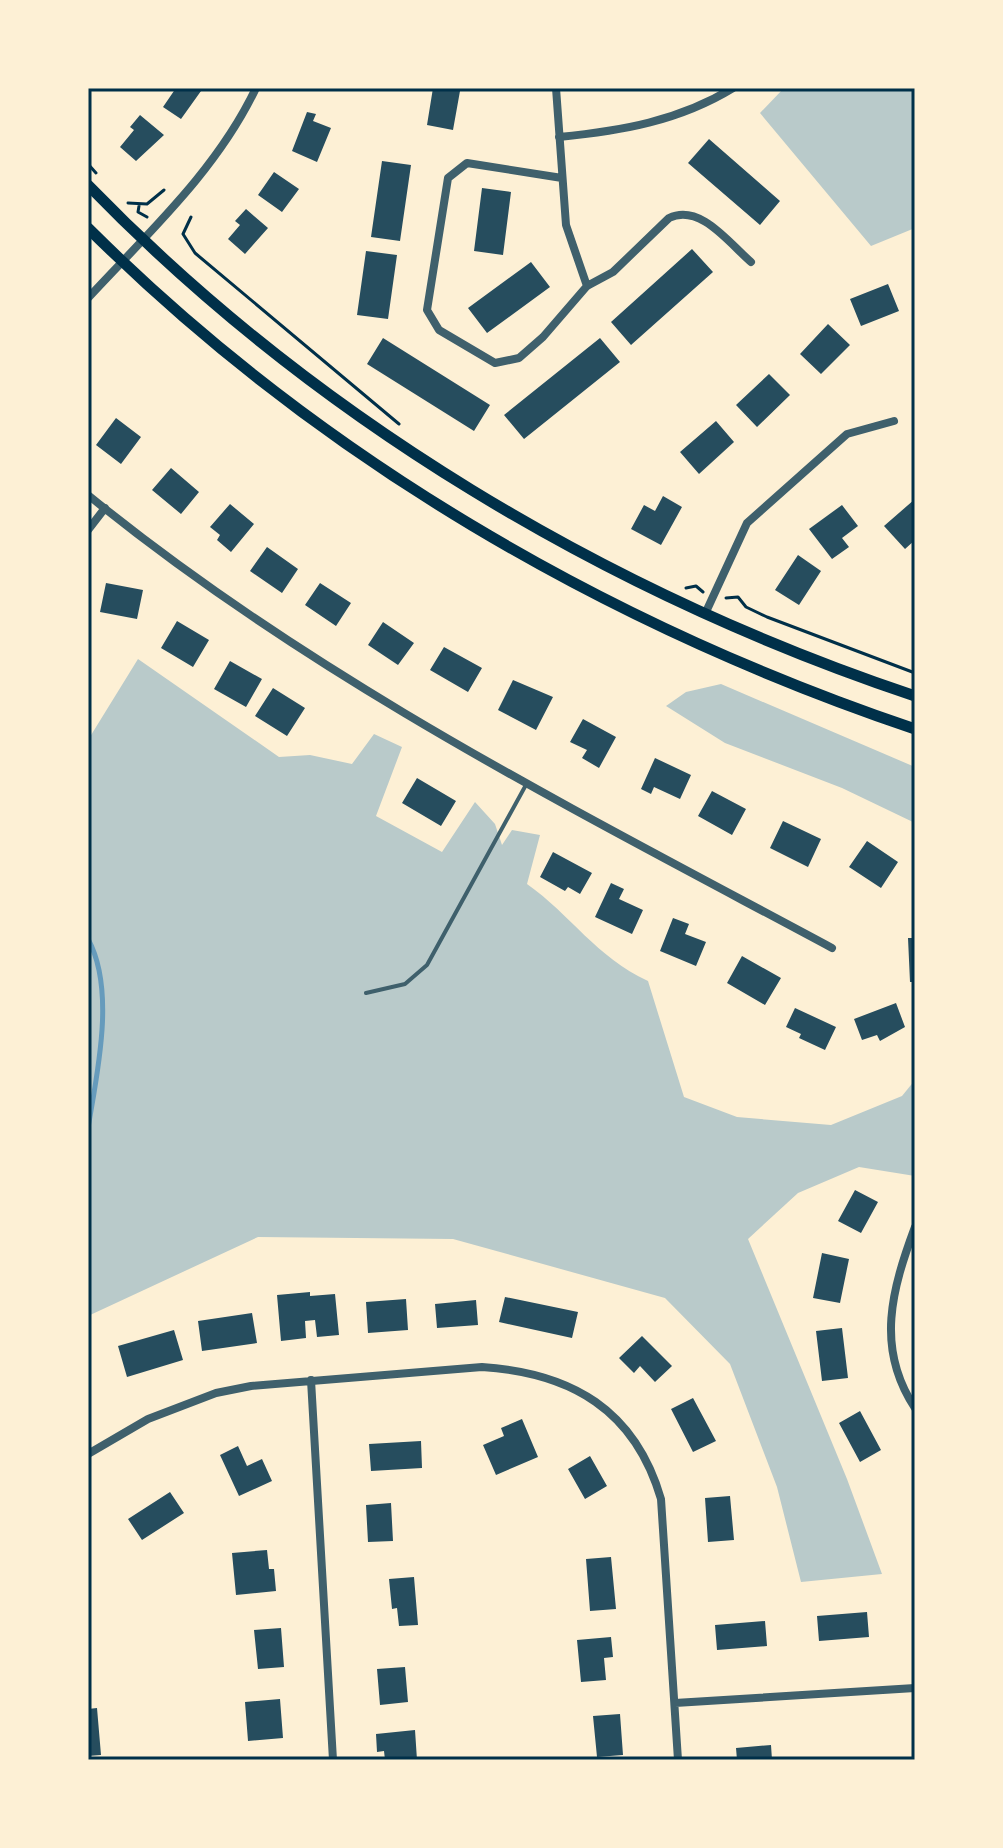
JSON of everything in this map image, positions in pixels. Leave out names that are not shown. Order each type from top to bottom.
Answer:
[{"type":"main road","points":[[88,185],[144,238],[276,352],[409,449],[568,546],[705,614],[800,655],[915,696]]},
{"type":"main road","points":[[88,228],[171,307],[288,401],[373,462],[517,553],[701,646],[915,729]]},
{"type":"street","points":[[88,298],[222,150],[256,88]]},
{"type":"street","points":[[556,88],[566,225],[587,286]]},
{"type":"street","points":[[559,137],[638,127],[668,119],[733,88]]},
{"type":"street","points":[[562,178],[467,163],[453,171],[442,200],[427,310],[439,330],[495,363],[519,358],[543,337],[587,286],[613,272],[669,218],[679,214],[697,215],[751,262]]},
{"type":"street","points":[[705,614],[747,523],[847,434],[894,421]]},
{"type":"street","points":[[88,495],[195,578],[302,651],[449,742],[832,948]]},
{"type":"street","points":[[88,530],[105,508]]},
{"type":"street","points":[[915,1227],[891,1302],[889,1325],[896,1372],[915,1408]]},
{"type":"street","points":[[88,1454],[148,1419],[181,1404],[251,1386],[482,1367],[515,1369],[568,1385],[613,1415],[643,1451],[661,1499],[678,1760]]},
{"type":"street","points":[[311,1380],[333,1760]]},
{"type":"street","points":[[675,1703],[915,1688]]},
{"type":"lane","points":[[366,993],[405,984],[427,965],[527,783]]},
{"type":"path","points":[[88,164],[97,173]]},
{"type":"path","points":[[124,201],[139,206],[147,204],[164,190]]},
{"type":"path","points":[[138,212],[139,206]]},
{"type":"path","points":[[183,234],[191,217]]},
{"type":"path","points":[[177,234],[183,234]]},
{"type":"path","points":[[183,234],[195,253],[404,427]]},
{"type":"path","points":[[677,586],[696,586],[698,591]]},
{"type":"path","points":[[732,599],[738,597],[746,607],[767,617],[915,673]]},
{"type":"shaded area","points":[[784,88],[915,88],[915,228],[871,246],[760,113]]},
{"type":"shaded area","points":[[138,659],[279,757],[310,755],[352,764],[374,734],[402,747],[376,816],[442,852],[475,802],[495,824],[502,845],[512,830],[540,835],[527,884],[598,948],[648,981],[684,1097],[737,1117],[831,1125],[902,1096],[915,1080],[915,1176],[859,1167],[798,1193],[748,1239],[847,1479],[882,1574],[801,1582],[777,1487],[730,1364],[665,1298],[453,1239],[258,1237],[88,1316],[88,740]]},
{"type":"shaded area","points":[[721,684],[915,767],[915,823],[842,788],[725,743],[666,706],[686,692]]},
{"type":"building","points":[[176,88],[201,91],[181,119],[163,107]]},
{"type":"building","points":[[433,88],[460,91],[453,130],[427,125]]},
{"type":"building","points":[[307,112],[316,114],[313,121],[331,128],[317,162],[292,151]]},
{"type":"building","points":[[140,115],[164,135],[136,161],[120,147],[134,130],[130,127]]},
{"type":"building","points":[[709,139],[780,201],[760,225],[688,163]]},
{"type":"building","points":[[382,161],[411,165],[400,241],[371,237]]},
{"type":"building","points":[[274,172],[299,189],[282,212],[258,195]]},
{"type":"building","points":[[482,188],[511,192],[503,255],[474,251]]},
{"type":"building","points":[[246,209],[268,228],[245,254],[228,239],[240,225],[235,221]]},
{"type":"building","points":[[692,249],[713,272],[631,345],[611,322]]},
{"type":"building","points":[[366,251],[397,255],[388,319],[357,315]]},
{"type":"building","points":[[531,262],[550,287],[487,333],[468,308]]},
{"type":"building","points":[[888,284],[899,311],[861,326],[850,299]]},
{"type":"building","points":[[828,324],[850,345],[821,374],[800,354]]},
{"type":"building","points":[[383,338],[490,405],[474,431],[367,364]]},
{"type":"building","points":[[600,338],[620,362],[524,439],[504,415]]},
{"type":"building","points":[[769,374],[790,395],[757,427],[736,405]]},
{"type":"building","points":[[88,382],[91,382],[91,421],[88,421]]},
{"type":"building","points":[[116,418],[141,437],[121,464],[96,445]]},
{"type":"building","points":[[716,421],[734,442],[699,474],[680,452]]},
{"type":"building","points":[[171,468],[199,492],[181,514],[152,490]]},
{"type":"building","points":[[663,496],[682,507],[661,545],[631,529],[644,505],[655,511]]},
{"type":"building","points":[[915,499],[915,540],[905,549],[884,526]]},
{"type":"building","points":[[230,504],[254,524],[231,552],[217,540],[220,535],[210,527]]},
{"type":"building","points":[[842,505],[858,526],[842,538],[849,547],[832,559],[809,529]]},
{"type":"building","points":[[267,547],[298,569],[282,593],[250,571]]},
{"type":"building","points":[[798,555],[821,571],[799,605],[775,590]]},
{"type":"building","points":[[106,583],[143,590],[137,619],[100,612]]},
{"type":"building","points":[[320,583],[351,603],[336,626],[305,605]]},
{"type":"building","points":[[177,621],[209,640],[193,667],[161,648]]},
{"type":"building","points":[[383,622],[414,643],[398,665],[368,645]]},
{"type":"building","points":[[444,647],[482,668],[468,692],[430,670]]},
{"type":"building","points":[[230,661],[262,679],[246,707],[214,689]]},
{"type":"building","points":[[513,680],[553,697],[536,730],[498,710]]},
{"type":"building","points":[[273,688],[305,708],[287,736],[255,716]]},
{"type":"building","points":[[583,719],[616,737],[599,768],[582,758],[587,750],[570,742]]},
{"type":"building","points":[[655,758],[691,775],[680,799],[654,787],[651,794],[641,789]]},
{"type":"building","points":[[417,778],[456,801],[441,826],[402,803]]},
{"type":"building","points":[[712,791],[746,809],[732,835],[698,816]]},
{"type":"building","points":[[783,821],[821,839],[808,867],[770,848]]},
{"type":"building","points":[[867,841],[898,862],[881,888],[849,867]]},
{"type":"building","points":[[553,852],[592,873],[580,894],[568,887],[565,891],[540,877]]},
{"type":"building","points":[[611,883],[624,889],[619,899],[643,910],[632,934],[595,917]]},
{"type":"building","points":[[673,918],[689,924],[685,934],[706,942],[696,966],[660,951]]},
{"type":"building","points":[[908,938],[915,938],[915,982],[910,982]]},
{"type":"building","points":[[742,956],[781,978],[765,1005],[727,983]]},
{"type":"building","points":[[896,1003],[905,1027],[880,1041],[877,1035],[862,1040],[854,1019]]},
{"type":"building","points":[[795,1008],[836,1027],[825,1050],[799,1038],[801,1034],[786,1027]]},
{"type":"building","points":[[855,1190],[878,1202],[861,1233],[838,1221]]},
{"type":"building","points":[[822,1253],[849,1259],[840,1303],[813,1298]]},
{"type":"building","points":[[310,1292],[310,1296],[335,1294],[339,1335],[317,1337],[315,1320],[305,1321],[306,1338],[281,1341],[277,1295]]},
{"type":"building","points":[[505,1297],[578,1312],[572,1338],[499,1322]]},
{"type":"building","points":[[406,1299],[408,1330],[368,1333],[366,1302]]},
{"type":"building","points":[[476,1300],[478,1325],[437,1328],[435,1304]]},
{"type":"building","points":[[252,1313],[257,1343],[202,1351],[198,1321]]},
{"type":"building","points":[[842,1328],[848,1378],[822,1381],[816,1331]]},
{"type":"building","points":[[174,1330],[183,1360],[127,1377],[118,1346]]},
{"type":"building","points":[[642,1336],[672,1366],[655,1382],[640,1366],[634,1373],[619,1358]]},
{"type":"building","points":[[693,1398],[716,1441],[693,1452],[671,1409]]},
{"type":"building","points":[[860,1411],[881,1450],[860,1462],[839,1423]]},
{"type":"building","points":[[522,1419],[538,1457],[496,1475],[483,1445],[504,1436],[501,1428]]},
{"type":"building","points":[[421,1441],[422,1468],[371,1471],[369,1444]]},
{"type":"building","points":[[238,1446],[247,1466],[262,1459],[272,1481],[239,1496],[220,1455]]},
{"type":"building","points":[[590,1456],[607,1486],[585,1499],[568,1469]]},
{"type":"building","points":[[170,1492],[184,1513],[142,1540],[128,1519]]},
{"type":"building","points":[[730,1496],[734,1540],[708,1542],[705,1498]]},
{"type":"building","points":[[391,1503],[393,1541],[368,1542],[366,1505]]},
{"type":"building","points":[[267,1550],[269,1569],[274,1569],[276,1591],[236,1595],[232,1553]]},
{"type":"building","points":[[611,1557],[616,1609],[590,1611],[586,1559]]},
{"type":"building","points":[[414,1577],[418,1625],[399,1626],[397,1608],[392,1609],[389,1579]]},
{"type":"building","points":[[867,1612],[869,1637],[819,1641],[817,1616]]},
{"type":"building","points":[[765,1621],[767,1646],[717,1650],[715,1625]]},
{"type":"building","points":[[281,1628],[284,1667],[258,1669],[254,1630]]},
{"type":"building","points":[[611,1637],[613,1657],[604,1658],[606,1680],[581,1682],[577,1640]]},
{"type":"building","points":[[405,1667],[408,1702],[380,1705],[377,1669]]},
{"type":"building","points":[[280,1699],[283,1738],[248,1741],[245,1702]]},
{"type":"building","points":[[97,1708],[101,1755],[88,1756],[88,1709]]},
{"type":"building","points":[[620,1714],[623,1755],[597,1757],[593,1716]]},
{"type":"building","points":[[415,1730],[417,1760],[385,1760],[384,1751],[377,1752],[376,1734]]},
{"type":"building","points":[[771,1745],[772,1760],[737,1760],[736,1748]]},
{"type":"waterway","points":[[88,939],[101,982],[103,1007],[88,1128]]}]
